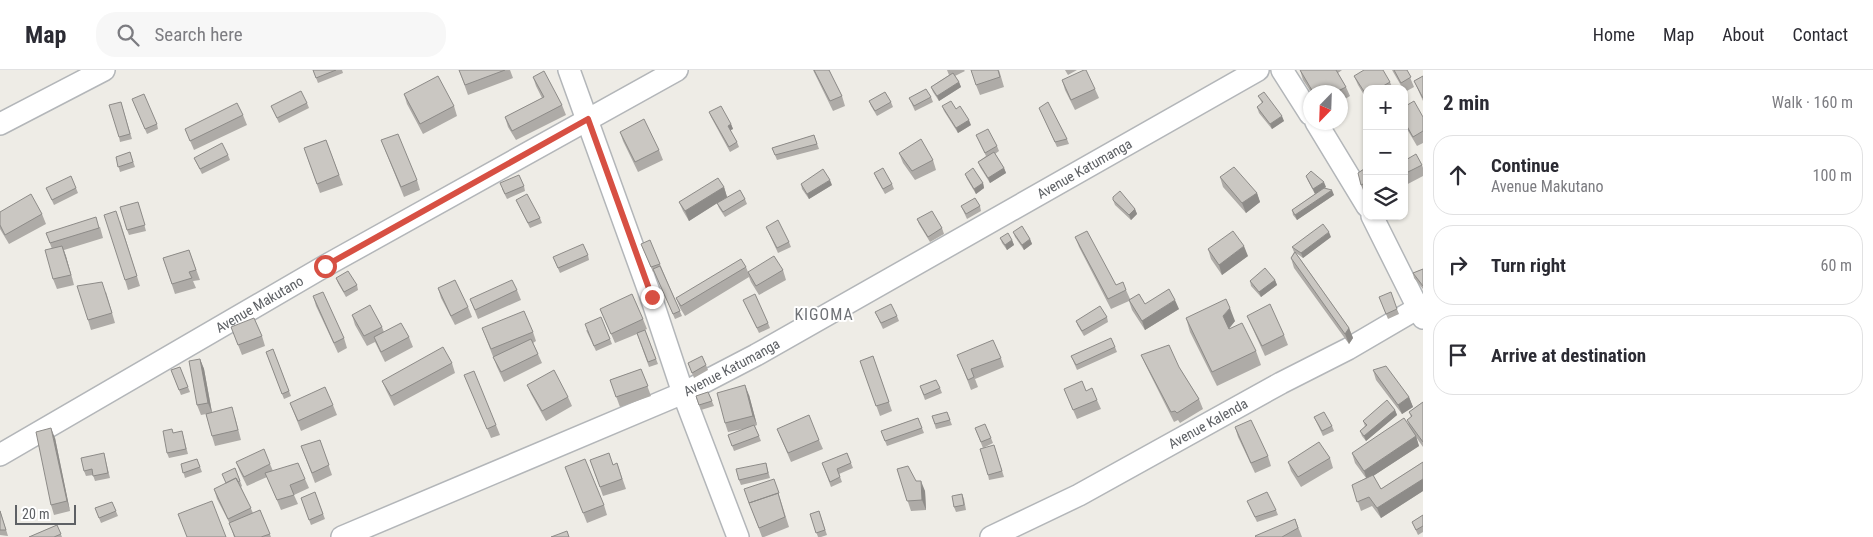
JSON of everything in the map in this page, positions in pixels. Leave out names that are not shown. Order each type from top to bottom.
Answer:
[{"type":"street","points":[[0,124],[104,70]]},
{"type":"street","points":[[569,70],[652,297],[683,393],[738,537]]},
{"type":"street","name":"Avenue Makutano","points":[[0,455],[325,266],[677,70]]},
{"type":"street","name":"Avenue Katumanga","points":[[342,537],[683,393],[756,356],[1258,70]]},
{"type":"street","points":[[1282,70],[1303,103]]},
{"type":"street","points":[[1321,130],[1363,199]]},
{"type":"street","points":[[1374,220],[1421,310]]},
{"type":"street","name":"Avenue Kalenda","points":[[991,537],[1079,496],[1281,383],[1421,310]]},
{"type":"building","points":[[313,70],[336,70],[316,78]]},
{"type":"building","points":[[459,70],[505,70],[465,85]]},
{"type":"building","points":[[814,70],[829,70],[842,96],[830,101]]},
{"type":"building","points":[[971,70],[998,70],[1000,77],[976,85]]},
{"type":"building","points":[[1086,70],[1095,89],[1071,100],[1062,80]]},
{"type":"building","points":[[1300,70],[1336,70],[1345,85],[1309,85]]},
{"type":"building","points":[[1364,70],[1383,70],[1390,82],[1385,85],[1363,85],[1363,90],[1354,76]]},
{"type":"building","points":[[1394,70],[1407,70],[1411,77],[1401,83]]},
{"type":"building","points":[[544,71],[562,105],[512,131],[505,117],[544,97],[533,77]]},
{"type":"building","points":[[953,73],[959,82],[937,96],[931,87]]},
{"type":"building","points":[[438,76],[454,106],[420,124],[404,94]]},
{"type":"building","points":[[1423,76],[1423,98],[1414,81]]},
{"type":"building","points":[[926,89],[931,97],[914,106],[909,98]]},
{"type":"building","points":[[301,91],[307,103],[277,118],[271,106]]},
{"type":"building","points":[[885,92],[891,102],[875,111],[869,101]]},
{"type":"building","points":[[1264,92],[1282,116],[1270,124],[1257,107],[1263,102],[1258,96]]},
{"type":"building","points":[[144,94],[157,124],[145,129],[132,99]]},
{"type":"building","points":[[951,101],[956,109],[960,106],[969,120],[956,128],[942,106]]},
{"type":"building","points":[[1414,101],[1423,117],[1423,131],[1413,137],[1408,128],[1408,105]]},
{"type":"building","points":[[121,102],[130,134],[119,137],[109,105]]},
{"type":"building","points":[[1048,102],[1067,139],[1055,142],[1039,108]]},
{"type":"building","points":[[237,103],[243,115],[190,141],[185,129]]},
{"type":"building","points":[[721,106],[731,124],[728,126],[737,142],[729,147],[709,112]]},
{"type":"building","points":[[644,119],[659,150],[635,162],[620,132]]},
{"type":"building","points":[[988,129],[997,146],[985,153],[976,135]]},
{"type":"building","points":[[398,134],[417,180],[401,187],[381,140]]},
{"type":"building","points":[[814,135],[817,144],[775,155],[772,148]]},
{"type":"building","points":[[921,139],[933,160],[912,171],[899,153]]},
{"type":"building","points":[[326,140],[339,175],[317,184],[304,148]]},
{"type":"building","points":[[222,143],[228,155],[200,169],[194,158]]},
{"type":"building","points":[[130,152],[133,162],[118,167],[116,157]]},
{"type":"building","points":[[994,152],[1004,168],[988,178],[978,162]]},
{"type":"building","points":[[1416,154],[1422,165],[1408,172],[1408,159]]},
{"type":"building","points":[[1234,167],[1257,193],[1242,203],[1220,177]]},
{"type":"building","points":[[883,168],[892,184],[883,189],[874,173]]},
{"type":"building","points":[[973,168],[983,183],[974,189],[965,174]]},
{"type":"building","points":[[823,169],[830,180],[807,194],[801,184]]},
{"type":"building","points":[[1363,170],[1363,184],[1361,185],[1358,173]]},
{"type":"building","points":[[1311,171],[1324,182],[1313,189],[1306,176]]},
{"type":"building","points":[[519,175],[524,186],[505,194],[500,183]]},
{"type":"building","points":[[71,176],[76,188],[52,200],[46,188]]},
{"type":"building","points":[[718,178],[724,187],[685,211],[679,202]]},
{"type":"building","points":[[1324,188],[1332,190],[1295,215],[1292,210]]},
{"type":"building","points":[[740,190],[745,199],[723,212],[717,203]]},
{"type":"building","points":[[1120,191],[1135,209],[1129,215],[1113,200],[1113,197]]},
{"type":"building","points":[[31,194],[42,214],[5,235],[0,225],[0,212]]},
{"type":"building","points":[[527,194],[540,218],[528,223],[516,200]]},
{"type":"building","points":[[975,198],[980,206],[966,214],[961,206]]},
{"type":"building","points":[[138,202],[145,225],[127,230],[120,207]]},
{"type":"building","points":[[116,211],[137,276],[125,280],[104,215]]},
{"type":"building","points":[[932,211],[942,228],[928,237],[917,219]]},
{"type":"building","points":[[96,217],[99,228],[50,243],[46,233]]},
{"type":"building","points":[[778,220],[789,242],[777,248],[766,227]]},
{"type":"building","points":[[1323,224],[1329,232],[1301,253],[1292,247]]},
{"type":"building","points":[[1022,226],[1030,239],[1022,245],[1013,232]]},
{"type":"building","points":[[1087,231],[1116,285],[1123,282],[1126,290],[1108,299],[1075,237]]},
{"type":"building","points":[[1233,231],[1244,246],[1219,265],[1208,249]]},
{"type":"building","points":[[1008,233],[1012,240],[1005,245],[1000,238]]},
{"type":"building","points":[[650,240],[660,264],[651,267],[641,244]]},
{"type":"building","points":[[583,244],[588,255],[558,268],[553,257]]},
{"type":"building","points":[[62,246],[71,275],[53,279],[45,250]]},
{"type":"building","points":[[189,250],[196,270],[189,272],[192,278],[172,284],[163,258]]},
{"type":"building","points":[[1295,252],[1349,328],[1345,334],[1291,258]]},
{"type":"building","points":[[774,256],[783,270],[756,286],[748,272]]},
{"type":"building","points":[[741,259],[746,267],[681,306],[676,298]]},
{"type":"building","points":[[660,266],[680,311],[673,314],[653,269]]},
{"type":"building","points":[[1265,268],[1275,280],[1259,292],[1250,281]]},
{"type":"building","points":[[1423,269],[1423,286],[1413,273]]},
{"type":"building","points":[[348,271],[357,285],[344,292],[336,278]]},
{"type":"building","points":[[455,280],[468,307],[451,316],[438,288]]},
{"type":"building","points":[[512,280],[517,290],[475,310],[470,299]]},
{"type":"building","points":[[102,282],[112,313],[88,320],[77,286]]},
{"type":"building","points":[[1169,289],[1175,300],[1142,321],[1129,300],[1139,294],[1145,304]]},
{"type":"building","points":[[323,292],[344,338],[334,343],[313,296]]},
{"type":"building","points":[[1391,292],[1397,309],[1386,314],[1379,297]]},
{"type":"building","points":[[632,294],[643,319],[611,334],[600,309]]},
{"type":"building","points":[[755,294],[768,323],[757,328],[743,300]]},
{"type":"building","points":[[1226,299],[1230,308],[1223,316],[1229,329],[1242,323],[1256,351],[1212,372],[1186,318]]},
{"type":"building","points":[[891,304],[897,316],[881,323],[875,312]]},
{"type":"building","points":[[1270,304],[1284,335],[1262,346],[1247,316]]},
{"type":"building","points":[[370,305],[382,327],[364,336],[352,315]]},
{"type":"building","points":[[1100,306],[1107,317],[1082,331],[1076,321]]},
{"type":"building","points":[[524,311],[533,332],[491,349],[482,328]]},
{"type":"building","points":[[601,317],[610,339],[594,346],[585,324]]},
{"type":"building","points":[[254,318],[262,336],[238,345],[231,327]]},
{"type":"building","points":[[401,323],[409,337],[381,352],[374,337]]},
{"type":"building","points":[[645,330],[656,359],[648,362],[637,333]]},
{"type":"building","points":[[1111,338],[1115,347],[1076,365],[1071,356]]},
{"type":"building","points":[[531,339],[538,354],[501,372],[493,357]]},
{"type":"building","points":[[993,340],[1001,358],[971,369],[974,377],[968,380],[957,355]]},
{"type":"building","points":[[1169,345],[1179,367],[1199,399],[1177,413],[1175,411],[1171,412],[1141,355]]},
{"type":"building","points":[[443,347],[452,363],[391,396],[382,381]]},
{"type":"building","points":[[273,349],[289,391],[282,394],[266,352]]},
{"type":"building","points":[[702,356],[706,365],[692,373],[688,363]]},
{"type":"building","points":[[873,356],[889,402],[876,406],[860,361]]},
{"type":"building","points":[[200,359],[208,403],[197,405],[189,361]]},
{"type":"building","points":[[1386,366],[1409,397],[1398,405],[1373,370]]},
{"type":"building","points":[[180,367],[188,387],[179,390],[171,370]]},
{"type":"building","points":[[641,369],[648,386],[616,397],[610,380]]},
{"type":"building","points":[[554,370],[568,397],[542,411],[527,385]]},
{"type":"building","points":[[474,371],[496,425],[487,429],[464,375]]},
{"type":"building","points":[[936,380],[940,388],[924,395],[920,386]]},
{"type":"building","points":[[1082,381],[1086,391],[1092,388],[1097,400],[1073,410],[1064,389]]},
{"type":"building","points":[[745,385],[753,416],[725,423],[717,393]]},
{"type":"building","points":[[325,387],[333,405],[298,421],[290,403]]},
{"type":"building","points":[[708,392],[712,401],[699,405],[696,396]]},
{"type":"building","points":[[1387,400],[1395,410],[1364,436],[1360,431],[1367,425],[1363,421]]},
{"type":"building","points":[[1423,402],[1423,442],[1407,420],[1412,416],[1409,412]]},
{"type":"building","points":[[232,407],[238,430],[212,436],[206,414]]},
{"type":"building","points":[[947,412],[950,420],[935,424],[932,416]]},
{"type":"building","points":[[1324,412],[1332,426],[1322,431],[1314,417]]},
{"type":"building","points":[[809,415],[819,440],[788,453],[777,429]]},
{"type":"building","points":[[918,418],[922,428],[885,441],[881,431]]},
{"type":"building","points":[[1404,418],[1416,436],[1364,471],[1352,453]]},
{"type":"building","points":[[1251,420],[1268,456],[1251,463],[1235,427]]},
{"type":"building","points":[[985,424],[991,438],[981,442],[975,428]]},
{"type":"building","points":[[754,425],[759,436],[732,446],[728,435]]},
{"type":"building","points":[[51,428],[67,501],[51,505],[36,432]]},
{"type":"building","points":[[172,429],[173,433],[182,431],[186,449],[167,453],[163,431]]},
{"type":"building","points":[[320,440],[329,465],[312,473],[301,446]]},
{"type":"building","points":[[1319,442],[1330,458],[1298,477],[1288,462]]},
{"type":"building","points":[[994,445],[1002,471],[988,475],[980,449]]},
{"type":"building","points":[[264,449],[270,464],[244,477],[236,462]]},
{"type":"building","points":[[104,453],[108,473],[93,476],[92,469],[84,471],[81,458]]},
{"type":"building","points":[[609,453],[613,465],[617,463],[622,479],[600,487],[590,460]]},
{"type":"building","points":[[847,453],[851,463],[837,469],[840,477],[830,482],[822,463]]},
{"type":"building","points":[[197,459],[200,467],[183,473],[181,464]]},
{"type":"building","points":[[585,459],[604,505],[583,513],[565,467]]},
{"type":"building","points":[[1423,462],[1423,479],[1377,508],[1369,497],[1357,502],[1352,485],[1373,475],[1381,489]]},
{"type":"building","points":[[298,463],[305,479],[290,485],[294,495],[277,500],[265,473]]},
{"type":"building","points":[[766,463],[768,473],[739,480],[736,469]]},
{"type":"building","points":[[908,466],[916,481],[921,481],[922,500],[907,501],[897,469]]},
{"type":"building","points":[[235,468],[240,481],[238,482],[236,478],[226,483],[222,474]]},
{"type":"building","points":[[236,478],[251,508],[228,519],[214,489]]},
{"type":"building","points":[[774,479],[779,493],[749,503],[744,489]]},
{"type":"building","points":[[315,492],[323,514],[309,520],[301,498]]},
{"type":"building","points":[[1267,492],[1276,510],[1255,517],[1247,501]]},
{"type":"building","points":[[778,493],[785,517],[759,528],[749,503]]},
{"type":"building","points":[[962,494],[964,505],[954,507],[952,496]]},
{"type":"building","points":[[212,501],[226,537],[187,537],[178,514]]},
{"type":"building","points":[[112,502],[116,511],[99,518],[95,508]]},
{"type":"building","points":[[260,510],[270,534],[261,537],[235,537],[229,523]]},
{"type":"building","points":[[0,511],[6,530],[0,530]]},
{"type":"building","points":[[819,511],[825,530],[816,533],[810,514]]},
{"type":"building","points":[[1423,515],[1423,526],[1416,530],[1412,522]]},
{"type":"building","points":[[1295,519],[1298,528],[1282,537],[1255,536]]},
{"type":"building","points":[[57,525],[61,534],[54,537],[29,537]]},
{"type":"building","points":[[567,531],[569,537],[551,537]]},
{"type":"district","name":"KIGOMA","points":[[824,314]]},
{"type":"route","points":[[325,266],[588,119],[618,208],[652,297]]}]
